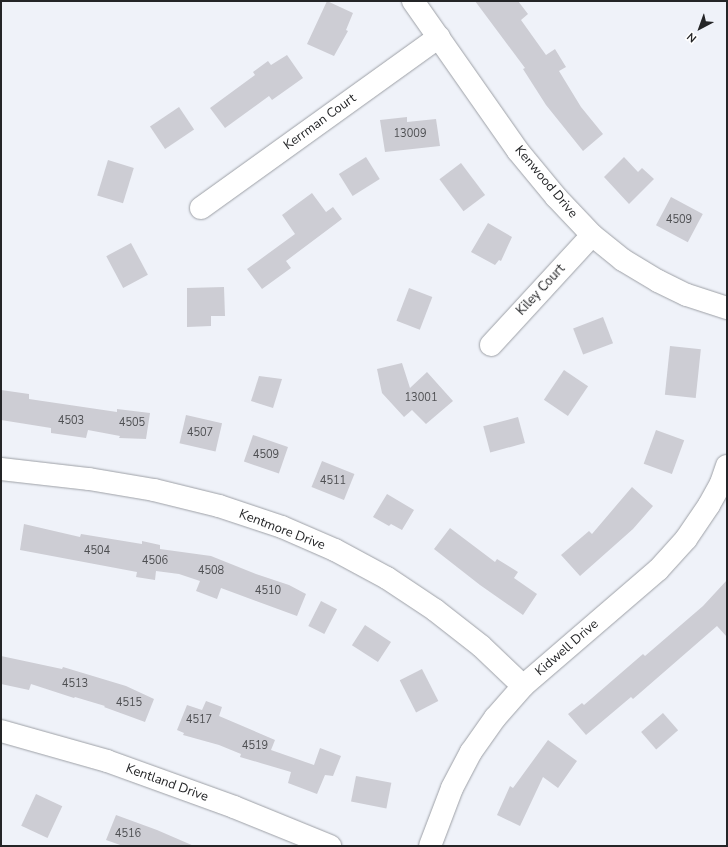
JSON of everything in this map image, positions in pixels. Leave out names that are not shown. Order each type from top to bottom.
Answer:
[{"type":"street","name":"Kenwood Drive","points":[[412,1],[518,151],[556,197],[592,235],[623,260],[658,281],[687,295],[727,308]]},
{"type":"street","name":"Kerrman Court","points":[[201,208],[438,36]]},
{"type":"street","name":"Kiley Court","points":[[491,345],[592,235]]},
{"type":"street","name":"Kidwell Drive","points":[[430,846],[452,788],[471,752],[495,718],[523,686],[658,570],[686,539],[709,505],[721,483],[727,466]]},
{"type":"street","name":"Kentmore Drive","points":[[1,469],[89,479],[154,490],[219,506],[282,527],[335,550],[387,578],[435,610],[481,646],[523,686]]},
{"type":"street","name":"Kentland Drive","points":[[1,730],[107,762],[234,807],[330,846]]},
{"type":"building","points":[[327,1],[353,13],[346,30],[348,31],[334,56],[307,44]]},
{"type":"building","points":[[475,1],[518,1],[528,14],[521,20],[546,55],[555,49],[566,67],[559,71],[581,107],[603,134],[583,151],[546,105],[523,69],[525,68]]},
{"type":"building","points":[[287,55],[303,78],[272,100],[269,96],[225,128],[210,108],[255,75],[253,72],[268,61],[271,65]]},
{"type":"building","points":[[179,107],[194,129],[165,149],[150,127]]},
{"type":"building","points":[[407,117],[407,122],[436,119],[440,146],[385,152],[380,120]]},
{"type":"building","points":[[366,157],[380,179],[353,196],[339,174]]},
{"type":"building","points":[[624,157],[638,172],[642,168],[654,179],[629,204],[604,177]]},
{"type":"building","points":[[108,160],[134,168],[123,203],[97,195]]},
{"type":"building","points":[[461,163],[485,195],[464,211],[439,179]]},
{"type":"building","points":[[312,193],[326,212],[333,207],[342,219],[286,261],[291,268],[262,289],[247,269],[295,234],[282,215]]},
{"type":"building","points":[[671,197],[703,214],[688,242],[656,225]]},
{"type":"building","points":[[488,223],[512,237],[501,261],[499,260],[495,265],[471,252]]},
{"type":"building","points":[[131,243],[148,275],[123,288],[106,256]]},
{"type":"building","points":[[224,287],[225,316],[211,316],[211,326],[187,327],[187,288]]},
{"type":"building","points":[[409,288],[432,297],[420,330],[396,321]]},
{"type":"building","points":[[603,317],[613,343],[583,355],[573,328]]},
{"type":"building","points":[[670,346],[701,349],[696,398],[665,395]]},
{"type":"building","points":[[402,363],[410,388],[427,372],[453,401],[426,424],[412,410],[404,417],[382,393],[377,369]]},
{"type":"building","points":[[564,370],[588,386],[568,416],[544,400]]},
{"type":"building","points":[[259,376],[282,379],[273,408],[251,401]]},
{"type":"building","points":[[1,390],[29,394],[29,399],[117,412],[117,409],[150,413],[146,439],[119,438],[120,436],[88,430],[86,438],[51,433],[51,428],[1,420]]},
{"type":"building","points":[[186,415],[222,423],[216,452],[179,443]]},
{"type":"building","points":[[518,417],[525,443],[490,452],[483,426]]},
{"type":"building","points":[[656,430],[684,440],[672,474],[644,464]]},
{"type":"building","points":[[253,435],[288,447],[279,474],[244,461]]},
{"type":"building","points":[[322,461],[354,474],[344,500],[312,487]]},
{"type":"building","points":[[632,487],[653,506],[633,529],[580,576],[561,555],[589,531],[592,534]]},
{"type":"building","points":[[387,494],[414,510],[402,530],[391,524],[389,526],[373,517]]},
{"type":"building","points":[[24,524],[80,537],[81,534],[142,544],[142,541],[160,545],[160,549],[211,556],[289,585],[306,594],[297,616],[221,588],[217,599],[196,591],[200,581],[179,574],[156,571],[155,580],[136,577],[137,572],[20,550]]},
{"type":"building","points":[[450,528],[495,562],[497,559],[518,572],[514,578],[537,594],[523,615],[480,585],[434,549]]},
{"type":"building","points":[[727,580],[727,637],[717,626],[633,699],[631,697],[586,735],[568,714],[582,703],[584,705],[643,654],[645,656],[703,606]]},
{"type":"building","points":[[321,601],[337,609],[324,634],[308,626]]},
{"type":"building","points":[[365,625],[391,642],[378,662],[352,645]]},
{"type":"building","points":[[1,656],[62,669],[63,667],[126,686],[154,699],[145,722],[104,707],[105,706],[31,684],[29,690],[1,684]]},
{"type":"building","points":[[422,669],[438,701],[416,712],[400,680]]},
{"type":"building","points":[[206,701],[222,707],[219,716],[275,740],[271,750],[314,765],[320,748],[341,756],[333,776],[325,775],[317,794],[288,783],[291,772],[240,757],[241,754],[219,745],[183,735],[184,733],[177,730],[187,705],[202,710]]},
{"type":"building","points":[[663,713],[678,730],[656,749],[641,732]]},
{"type":"building","points":[[548,740],[577,761],[558,788],[543,777],[520,826],[497,815],[510,786],[513,788]]},
{"type":"building","points":[[356,776],[391,783],[386,808],[351,802]]},
{"type":"building","points":[[36,794],[62,806],[47,838],[21,826]]},
{"type":"building","points":[[116,815],[157,830],[194,846],[123,846],[106,840]]}]
